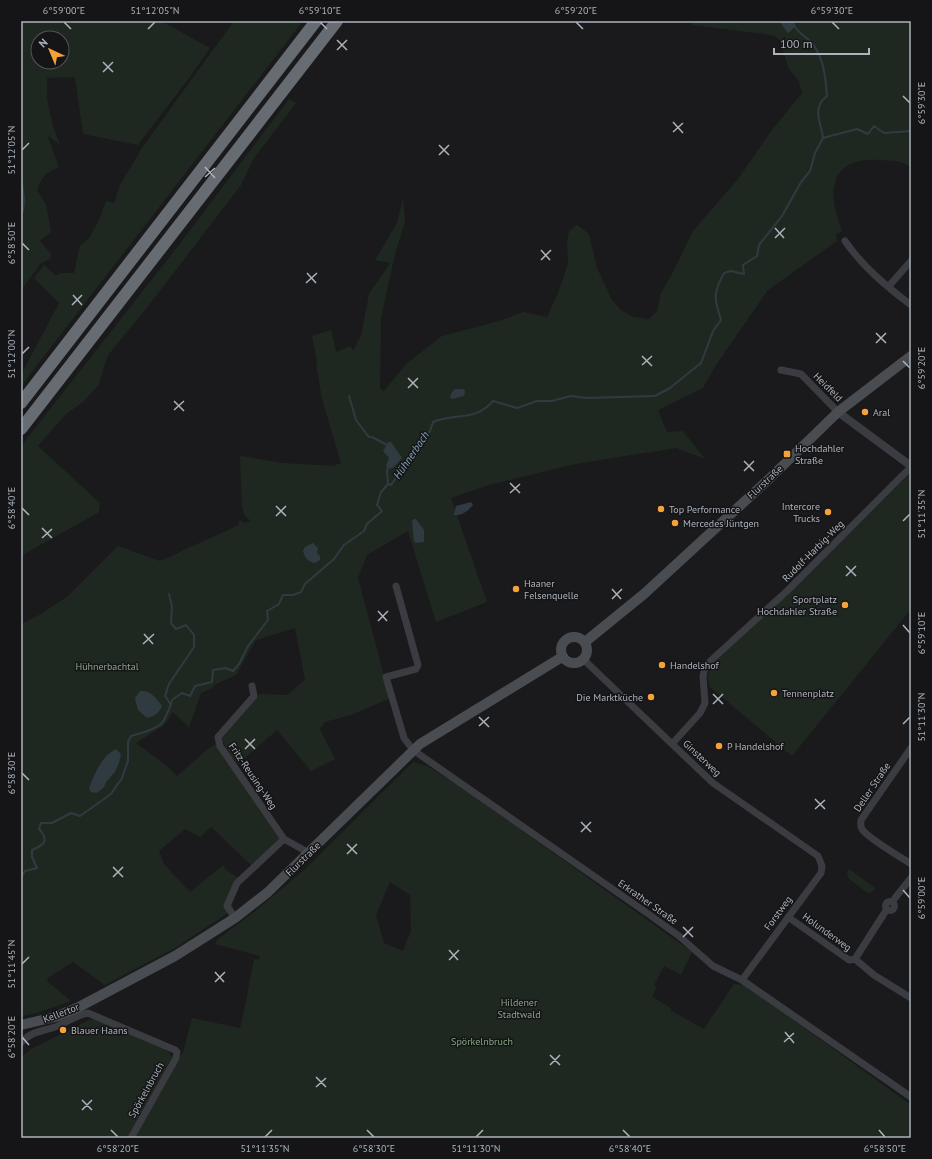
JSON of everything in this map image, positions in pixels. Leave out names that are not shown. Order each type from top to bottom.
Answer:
[{"type":"highway","points":[[21,403],[316,21]]},
{"type":"highway","points":[[21,429],[337,21]]},
{"type":"main road","name":"Flurstraße","points":[[585,642],[644,594],[838,412],[911,356]]},
{"type":"main road","points":[[573,636],[578,637],[585,642],[587,651],[584,660],[573,664],[567,662],[562,657],[560,649],[564,640],[573,636]]},
{"type":"main road","name":"Flurstraße","points":[[21,1025],[55,1017],[77,1008],[175,956],[235,918],[268,892],[413,750],[430,736],[562,657]]},
{"type":"street","points":[[845,241],[857,258],[871,273],[911,305]]},
{"type":"street","points":[[888,287],[911,261]]},
{"type":"street","name":"Heidfeld","points":[[781,370],[801,374],[838,412]]},
{"type":"street","points":[[838,412],[911,467]]},
{"type":"street","name":"Rudolf-Harbig-Weg","points":[[672,744],[700,713],[705,703],[703,677],[705,666],[787,591],[911,467]]},
{"type":"street","points":[[396,586],[418,665],[416,670],[386,677],[404,738],[413,750]]},
{"type":"street","name":"Ginsterweg","points":[[584,660],[713,783],[818,856]]},
{"type":"street","name":"Fritz-Reusing-Weg","points":[[252,686],[254,696],[218,737],[220,746],[284,839],[309,853]]},
{"type":"street","name":"Deller Straße","points":[[911,748],[861,820],[860,825],[862,830],[869,836],[911,864]]},
{"type":"street","name":"Erkrather Straße","points":[[413,750],[648,913],[679,936],[713,966],[742,980],[911,1097]]},
{"type":"street","points":[[235,918],[227,906],[237,883],[284,839]]},
{"type":"street","name":"Forstweg","points":[[742,980],[821,873],[822,866],[818,856]]},
{"type":"street","points":[[895,898],[911,878]]},
{"type":"street","points":[[855,959],[887,909]]},
{"type":"street","name":"Holunderweg","points":[[788,917],[848,960],[855,959],[874,974],[911,998]]},
{"type":"street","name":"Kellertor","points":[[21,1043],[32,1034],[58,1026],[80,1015],[88,1013],[177,1052]]},
{"type":"street","name":"Spörkelnbruch","points":[[131,1138],[176,1058],[177,1052]]},
{"type":"green space","points":[[21,21],[161,21],[210,48],[138,145],[83,134],[75,77],[47,78],[47,98],[53,126],[60,145],[47,135],[59,167],[45,176],[37,190],[46,204],[51,232],[40,241],[51,254],[50,259],[41,263],[21,290]]},
{"type":"green space","points":[[234,21],[303,21],[21,386],[21,375],[59,303],[34,278],[44,265],[56,276],[60,273],[74,273],[80,246],[89,238],[99,220],[106,201],[114,203],[121,183],[144,145]]},
{"type":"green space","name":"Hühnerbachtal","points":[[692,21],[911,21],[911,167],[898,161],[867,160],[848,165],[842,170],[837,177],[833,196],[842,231],[836,235],[837,241],[768,290],[716,365],[703,388],[658,410],[667,432],[683,431],[705,459],[676,448],[575,464],[489,485],[451,498],[487,602],[436,622],[408,531],[367,555],[358,578],[390,698],[351,715],[325,722],[320,729],[335,759],[311,771],[277,730],[238,764],[224,743],[222,735],[260,694],[287,695],[305,680],[295,628],[256,640],[236,675],[201,693],[189,727],[173,712],[166,723],[136,743],[167,766],[177,776],[208,749],[216,744],[280,838],[251,865],[211,827],[200,837],[185,829],[159,851],[164,864],[190,892],[223,865],[226,870],[239,878],[229,898],[234,909],[175,948],[105,985],[73,962],[48,978],[47,981],[71,1001],[37,1013],[21,1016],[21,624],[41,614],[68,596],[118,546],[160,561],[239,525],[239,520],[244,523],[251,521],[245,516],[242,508],[240,456],[283,463],[333,466],[341,463],[322,399],[312,336],[331,330],[336,352],[350,346],[353,350],[361,336],[369,294],[390,263],[375,260],[397,223],[403,198],[405,222],[395,254],[381,318],[380,388],[384,391],[406,364],[442,336],[499,321],[523,312],[547,317],[558,293],[568,264],[567,242],[569,231],[577,225],[589,234],[597,268],[612,300],[621,310],[633,317],[649,319],[657,311],[661,293],[693,231],[738,179],[772,130],[802,93],[799,81],[789,69],[779,39],[765,34],[692,25]]},
{"type":"green space","points":[[289,99],[296,103],[254,158],[241,185],[146,309],[108,355],[98,386],[83,402],[66,414],[38,446],[100,503],[99,512],[21,556],[21,446],[175,250]]},
{"type":"green space","points":[[909,475],[911,477],[911,609],[792,756],[710,687],[708,678],[710,669],[714,663],[790,592]]},
{"type":"green space","name":"Hildener Stadtwald","points":[[413,762],[427,766],[461,787],[692,952],[681,975],[664,966],[654,985],[657,987],[652,997],[671,1008],[670,1010],[704,1029],[734,984],[745,985],[911,1105],[911,1138],[134,1138],[183,1052],[192,1018],[240,1028],[254,959],[259,960],[260,956],[215,944],[218,939],[254,912],[304,870]],"holes":[[[390,882],[410,895],[411,931],[403,951],[384,943],[376,915]]]},
{"type":"green space","points":[[849,869],[875,888],[872,892],[868,893],[849,879],[847,873]]},
{"type":"green space","points":[[95,1019],[168,1051],[172,1057],[127,1138],[21,1138],[21,1057],[31,1049],[89,1020]]},
{"type":"shaded area","points":[[779,21],[793,21],[796,26],[788,33]]},
{"type":"shaded area","points":[[455,389],[464,389],[464,396],[452,399],[450,397]]},
{"type":"shaded area","points":[[388,442],[391,442],[402,458],[394,467],[389,469],[386,466],[389,458],[383,451]]},
{"type":"shaded area","points":[[471,502],[473,505],[467,511],[460,515],[454,515],[456,506]]},
{"type":"shaded area","points":[[416,519],[424,530],[424,542],[416,543],[414,541],[412,521]]},
{"type":"shaded area","points":[[313,543],[318,548],[317,553],[320,556],[320,560],[315,563],[307,559],[303,551],[305,547]]},
{"type":"shaded area","points":[[140,691],[150,693],[162,706],[158,712],[147,718],[138,710],[135,698]]},
{"type":"shaded area","points":[[116,749],[121,754],[115,772],[106,782],[104,787],[97,793],[91,792],[89,788],[99,766],[106,756]]},
{"type":"waterway","points":[[795,27],[813,44],[824,69],[827,96],[822,101],[818,112],[823,138]]},
{"type":"waterway","name":"Hühnerbach","points":[[21,877],[25,871],[37,868],[32,857],[32,850],[44,842],[44,836],[39,829],[41,823],[52,823],[71,813],[80,816],[111,794],[122,778],[128,761],[128,742],[131,736],[142,733],[161,724],[168,712],[172,700],[182,693],[190,696],[195,686],[212,682],[213,670],[226,668],[233,671],[239,664],[248,646],[268,620],[267,611],[279,604],[283,595],[293,595],[301,592],[305,584],[334,559],[344,545],[364,531],[367,524],[382,511],[377,505],[381,492],[388,484],[391,485],[402,469],[411,460],[417,447],[430,431],[433,422],[450,417],[465,416],[479,412],[493,401],[517,408],[537,401],[552,401],[571,396],[587,398],[655,396],[670,388],[701,363],[713,331],[721,320],[716,301],[716,291],[724,273],[731,271],[744,274],[743,265],[757,256],[759,245],[782,216],[801,182],[810,171],[815,153],[823,138],[857,129],[868,134],[874,126],[884,133],[911,131]]},
{"type":"waterway","points":[[21,173],[24,200],[23,211],[21,213]]},
{"type":"waterway","points":[[349,396],[356,420],[370,437]]},
{"type":"waterway","points":[[372,437],[387,445]]},
{"type":"waterway","points":[[388,467],[388,484]]},
{"type":"waterway","points":[[169,594],[172,607],[171,623],[176,629],[186,625],[194,635],[194,647],[169,684],[165,696],[171,705]]},
{"type":"place","name":"Aral","points":[[865,412]]},
{"type":"place","name":"Hochdahler Straße","points":[[787,454]]},
{"type":"place","name":"Top Performance","points":[[661,509]]},
{"type":"place","name":"Intercore Trucks","points":[[828,512]]},
{"type":"place","name":"Mercedes Jüntgen","points":[[675,523]]},
{"type":"place","name":"Haaner Felsenquelle","points":[[516,589]]},
{"type":"place","name":"Sportplatz Hochdahler Straße","points":[[845,605]]},
{"type":"place","name":"Handelshof","points":[[662,665]]},
{"type":"place","name":"Tennenplatz","points":[[774,693]]},
{"type":"place","name":"Die Marktküche","points":[[651,697]]},
{"type":"place","name":"P Handelshof","points":[[719,746]]},
{"type":"place","name":"Blauer Haans","points":[[63,1030]]}]
